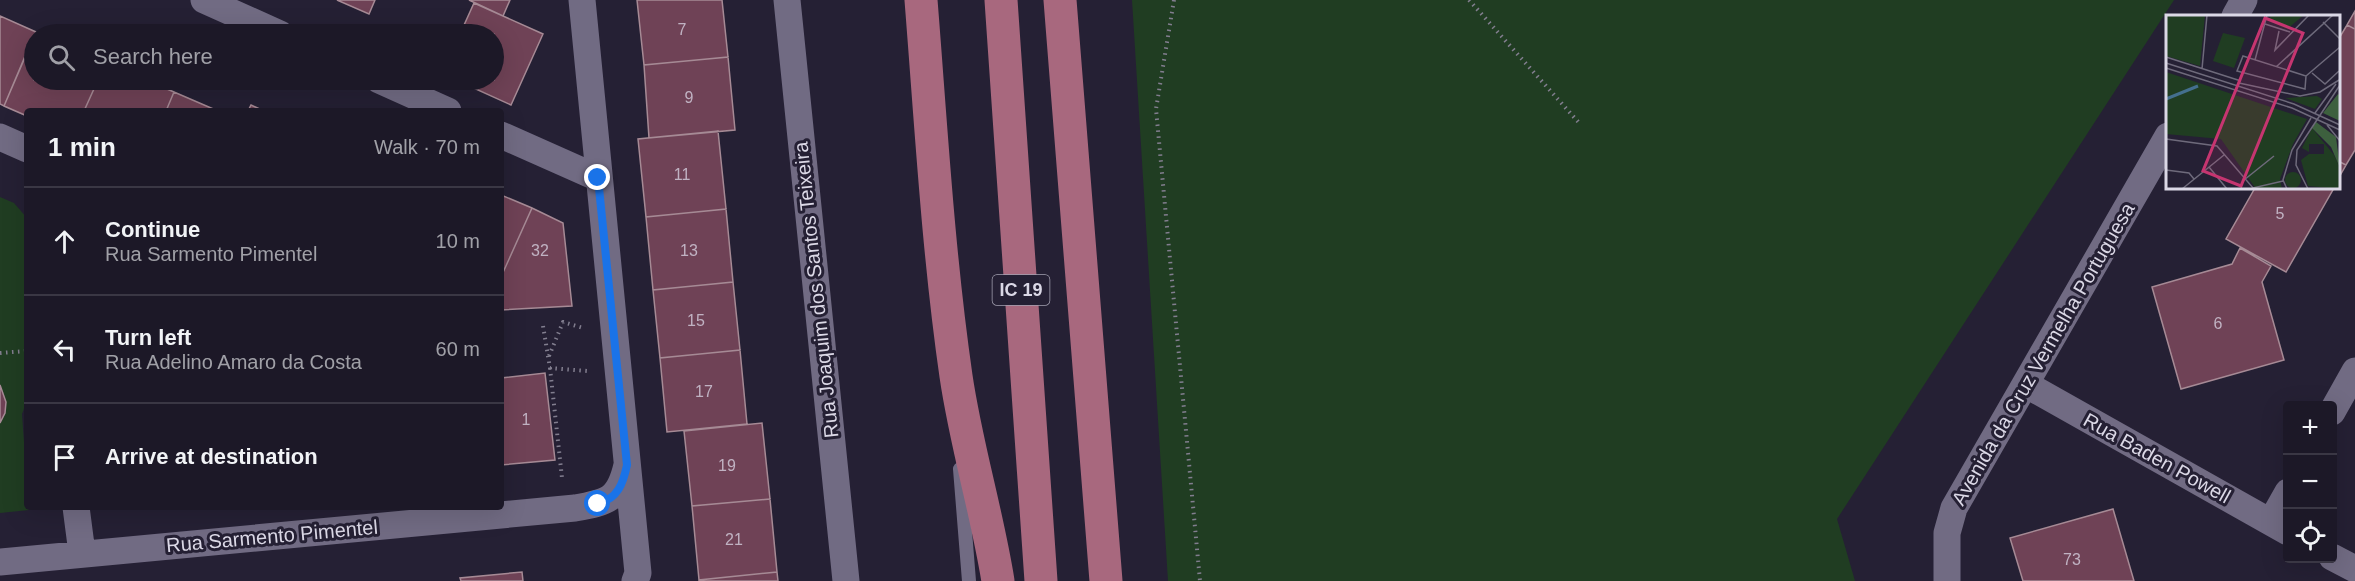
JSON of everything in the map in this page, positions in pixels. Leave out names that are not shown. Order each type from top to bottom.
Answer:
[{"type":"highway","points":[[921,0],[946,298],[957,380],[998,581]]},
{"type":"highway","name":"IC 19","points":[[1001,0],[1041,581]]},
{"type":"highway","points":[[1060,0],[1106,581]]},
{"type":"street","points":[[204,0],[258,24]]},
{"type":"street","points":[[582,0],[638,573],[635,581]]},
{"type":"street","name":"Rua Joaquim dos Santos Teixeira","points":[[787,0],[846,581]]},
{"type":"street","points":[[2236,15],[2244,0]]},
{"type":"street","points":[[401,90],[441,108]]},
{"type":"street","points":[[504,136],[598,178]]},
{"type":"street","points":[[0,137],[24,148]]},
{"type":"street","name":"Avenida da Cruz Vermelha Portuguesa","points":[[1947,581],[1947,533],[1954,508],[2027,385],[2166,140]]},
{"type":"street","points":[[2337,403],[2355,371]]},
{"type":"street","name":"Rua Baden Powell","points":[[2027,385],[2279,527]]},
{"type":"street","name":"Rua Sarmento Pimentel","points":[[0,562],[566,509],[609,501],[618,492],[623,482],[627,465]]},
{"type":"street","points":[[2279,527],[2284,509]]},
{"type":"street","points":[[76,510],[82,553]]},
{"type":"street","points":[[2337,560],[2355,569]]},
{"type":"lane","points":[[957,380],[957,434],[969,581]]},
{"type":"path","points":[[1174,0],[1156,109],[1200,581]]},
{"type":"path","points":[[1469,0],[1581,125]]},
{"type":"path","points":[[549,356],[563,322],[590,330]]},
{"type":"path","points":[[543,326],[549,356],[566,509]]},
{"type":"path","points":[[0,353],[24,351]]},
{"type":"path","points":[[550,368],[591,371]]},
{"type":"green space","points":[[1132,0],[2174,0],[1837,519],[1855,581],[1168,581]]},
{"type":"green space","points":[[0,197],[14,203],[24,215],[24,409],[22,414],[24,510],[29,510],[0,513]]},
{"type":"building","points":[[337,0],[375,0],[369,14]]},
{"type":"building","points":[[469,0],[510,0],[503,16]]},
{"type":"building","points":[[637,0],[722,0],[728,57],[644,65]]},
{"type":"building","points":[[474,3],[543,34],[511,105],[478,90],[504,90],[504,24],[465,24]]},
{"type":"building","points":[[2355,11],[2355,29],[2347,25]]},
{"type":"building","points":[[0,16],[24,27],[24,60],[4,106],[0,104]]},
{"type":"building","points":[[2347,25],[2355,29],[2355,150],[2346,165],[2340,162],[2340,37]]},
{"type":"building","points":[[728,57],[735,130],[649,138],[644,65]]},
{"type":"building","points":[[24,59],[24,90],[93,90],[85,108],[24,108],[24,115],[4,106]]},
{"type":"building","points":[[93,90],[169,90],[174,92],[167,108],[85,108]]},
{"type":"building","points":[[174,92],[211,108],[167,108]]},
{"type":"building","points":[[718,131],[726,209],[646,217],[638,139]]},
{"type":"building","points":[[2340,162],[2346,165],[2340,176]]},
{"type":"building","points":[[2254,189],[2333,189],[2286,272],[2226,239]]},
{"type":"building","points":[[504,196],[532,208],[504,270]]},
{"type":"building","points":[[532,208],[563,223],[572,306],[504,310],[504,270]]},
{"type":"building","points":[[726,209],[733,282],[653,290],[646,217]]},
{"type":"building","points":[[2240,248],[2271,266],[2262,282],[2284,360],[2181,389],[2152,287],[2232,264]]},
{"type":"building","points":[[733,282],[740,350],[660,358],[653,290]]},
{"type":"building","points":[[740,350],[747,424],[667,432],[660,358]]},
{"type":"building","points":[[545,373],[555,460],[504,465],[504,378]]},
{"type":"building","points":[[0,385],[6,402],[5,413],[0,423]]},
{"type":"building","points":[[762,423],[770,499],[692,506],[684,431]]},
{"type":"building","points":[[770,499],[777,572],[699,580],[692,506]]},
{"type":"building","points":[[2113,509],[2134,581],[2023,581],[2010,538]]},
{"type":"building","points":[[522,572],[523,581],[461,581],[460,578]]},
{"type":"building","points":[[777,572],[778,581],[699,581],[699,580]]},
{"type":"route","points":[[598,178],[627,465],[618,492],[609,501],[598,504]]}]
